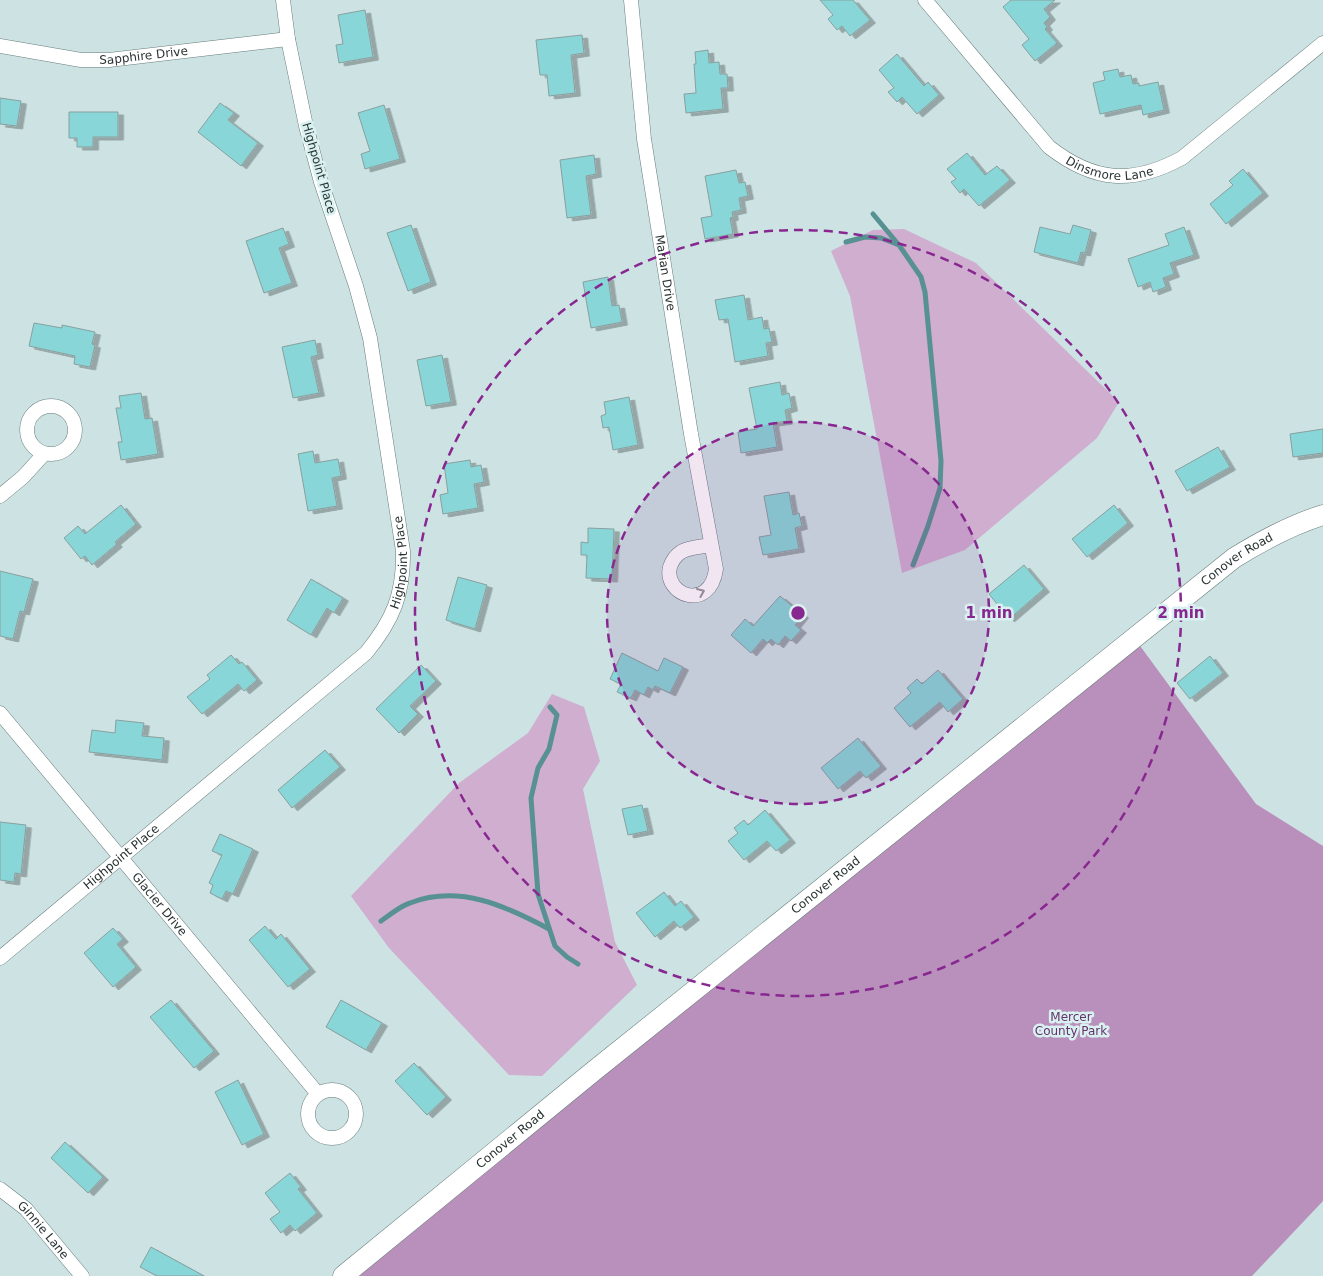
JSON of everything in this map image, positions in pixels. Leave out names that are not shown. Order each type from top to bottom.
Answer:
[{"type":"street","name":"Highpoint Place","points":[[0,958],[366,653],[382,634],[393,614],[400,592],[404,570],[404,552],[370,338],[356,286],[319,172],[298,89],[288,39],[283,0]]},
{"type":"street","name":"Marian Drive","points":[[631,0],[644,139],[710,545]]},
{"type":"street","name":"Dinsmore Lane","points":[[925,0],[1049,147],[1081,168],[1100,174],[1140,175],[1162,169],[1182,158],[1323,43]]},
{"type":"street","name":"Sapphire Drive","points":[[0,46],[81,60],[109,60],[288,39]]},
{"type":"street","points":[[0,496],[23,477],[44,454]]},
{"type":"street","name":"Conover Road","points":[[342,1276],[1020,728],[1234,558],[1263,539],[1295,524],[1323,514]]},
{"type":"street","name":"Glacier Drive","points":[[0,713],[318,1094]]},
{"type":"street","name":"Ginnie Lane","points":[[0,1189],[26,1209],[82,1276]]},
{"type":"shaded area","points":[[904,229],[976,263],[1119,402],[1097,438],[965,550],[902,573],[850,296],[831,251],[873,230]]},
{"type":"shaded area","points":[[552,694],[584,707],[600,761],[583,789],[615,942],[637,985],[542,1076],[509,1075],[389,948],[351,896],[459,783],[528,733]]},
{"type":"green space","name":"Mercer County Park","points":[[1135,639],[1256,804],[1323,846],[1323,1201],[1252,1276],[358,1276]]},
{"type":"building","points":[[820,0],[853,0],[870,20],[850,36],[842,26],[837,30],[828,19],[833,15]]},
{"type":"building","points":[[1011,0],[1055,0],[1044,9],[1050,17],[1044,23],[1047,27],[1045,29],[1057,43],[1035,61],[1022,45],[1029,39],[1003,7]]},
{"type":"building","points":[[365,10],[373,57],[339,63],[336,45],[343,44],[338,15]]},
{"type":"building","points":[[582,35],[584,53],[571,55],[575,93],[549,96],[547,75],[540,75],[536,40]]},
{"type":"building","points":[[708,50],[709,63],[719,62],[720,74],[727,74],[728,88],[721,88],[723,109],[686,113],[684,94],[696,93],[695,52]]},
{"type":"building","points":[[897,54],[924,86],[928,82],[939,95],[917,114],[902,97],[897,102],[888,92],[894,88],[879,70]]},
{"type":"building","points":[[1118,69],[1120,77],[1131,75],[1133,84],[1139,83],[1139,86],[1158,82],[1164,110],[1143,115],[1141,105],[1100,114],[1093,83],[1105,80],[1103,72]]},
{"type":"building","points":[[0,98],[21,101],[17,126],[0,124]]},
{"type":"building","points":[[220,103],[234,113],[228,120],[258,143],[241,166],[198,132]]},
{"type":"building","points":[[384,105],[400,159],[365,169],[361,154],[370,151],[358,113]]},
{"type":"building","points":[[69,112],[118,112],[118,137],[93,137],[93,147],[77,147],[77,138],[69,138]]},
{"type":"building","points":[[967,153],[985,175],[997,166],[1010,180],[979,206],[964,189],[960,193],[951,182],[956,179],[947,169]]},
{"type":"building","points":[[594,155],[596,174],[586,176],[591,215],[567,218],[560,160]]},
{"type":"building","points":[[1243,169],[1263,193],[1226,224],[1210,204],[1233,185],[1229,181]]},
{"type":"building","points":[[736,170],[739,183],[745,182],[748,196],[739,198],[741,210],[732,212],[733,217],[730,218],[733,234],[705,239],[701,218],[712,216],[705,176]]},
{"type":"building","points":[[411,225],[431,282],[408,291],[387,233]]},
{"type":"building","points":[[1073,225],[1091,230],[1085,253],[1081,252],[1078,263],[1034,252],[1040,227],[1070,234]]},
{"type":"building","points":[[1184,227],[1194,255],[1170,263],[1174,274],[1163,278],[1166,287],[1153,292],[1150,282],[1138,287],[1128,259],[1169,245],[1165,234]]},
{"type":"building","points":[[283,228],[289,244],[279,248],[292,283],[264,293],[246,241]]},
{"type":"building","points":[[608,277],[612,306],[619,305],[622,322],[591,328],[583,282]]},
{"type":"building","points":[[744,295],[748,320],[762,317],[764,329],[769,328],[772,342],[766,343],[768,356],[735,362],[728,319],[719,320],[715,300]]},
{"type":"building","points":[[34,323],[62,328],[62,325],[95,332],[92,344],[95,345],[90,367],[74,364],[75,356],[29,346]]},
{"type":"building","points":[[315,340],[318,355],[311,357],[319,393],[293,398],[282,347]]},
{"type":"building","points":[[442,355],[451,402],[426,406],[417,360]]},
{"type":"building","points":[[780,382],[782,395],[789,393],[792,408],[785,410],[787,421],[773,423],[777,447],[741,453],[738,432],[757,429],[749,388]]},
{"type":"building","points":[[141,393],[145,419],[152,418],[158,454],[121,460],[118,442],[122,442],[116,408],[121,408],[119,396]]},
{"type":"building","points":[[629,397],[638,445],[613,450],[609,427],[603,428],[601,416],[606,414],[604,402]]},
{"type":"building","points":[[1323,429],[1323,453],[1293,457],[1290,434]]},
{"type":"building","points":[[1218,447],[1230,467],[1187,491],[1175,471]]},
{"type":"building","points":[[313,451],[315,463],[338,459],[341,476],[332,478],[337,506],[308,511],[298,454]]},
{"type":"building","points":[[470,460],[471,467],[481,465],[484,482],[474,484],[478,508],[443,514],[440,495],[448,493],[444,464]]},
{"type":"building","points":[[789,492],[793,515],[799,513],[802,526],[795,528],[799,549],[763,555],[759,537],[771,535],[764,496]]},
{"type":"building","points":[[121,505],[136,524],[115,542],[117,544],[92,565],[85,556],[81,559],[64,538],[78,526],[85,534]]},
{"type":"building","points":[[1114,505],[1128,523],[1087,557],[1072,539]]},
{"type":"building","points":[[588,528],[614,529],[612,579],[586,578],[587,555],[581,555],[581,542],[588,543]]},
{"type":"building","points":[[1024,565],[1044,589],[1009,619],[989,594]]},
{"type":"building","points":[[0,571],[33,579],[24,612],[20,611],[13,639],[0,636]]},
{"type":"building","points":[[458,577],[487,585],[475,629],[446,620]]},
{"type":"building","points":[[311,579],[343,598],[334,613],[327,608],[311,635],[287,620]]},
{"type":"building","points":[[780,596],[803,615],[795,625],[801,630],[791,641],[785,636],[778,645],[771,639],[767,643],[763,639],[751,653],[731,635],[745,619],[753,626]]},
{"type":"building","points":[[622,653],[658,671],[664,658],[683,667],[670,693],[655,686],[653,690],[648,687],[644,695],[635,690],[631,698],[617,692],[621,684],[610,679]]},
{"type":"building","points":[[231,655],[239,664],[242,662],[257,680],[244,691],[238,684],[202,714],[187,697],[210,679],[207,675]]},
{"type":"building","points":[[1210,656],[1223,673],[1190,699],[1177,683]]},
{"type":"building","points":[[421,665],[436,681],[410,706],[418,714],[399,733],[376,709]]},
{"type":"building","points":[[938,670],[963,699],[948,712],[940,702],[910,727],[894,708],[911,693],[907,688],[917,679],[922,684]]},
{"type":"building","points":[[116,720],[144,723],[142,736],[164,738],[162,760],[89,752],[92,730],[115,733]]},
{"type":"building","points":[[858,738],[881,766],[866,778],[860,771],[838,789],[821,768]]},
{"type":"building","points":[[325,750],[340,767],[292,808],[278,790]]},
{"type":"building","points":[[642,805],[648,831],[628,835],[622,809]]},
{"type":"building","points":[[765,810],[790,840],[776,851],[767,841],[744,860],[728,841],[738,833],[734,828],[744,820],[748,825]]},
{"type":"building","points":[[0,822],[26,825],[21,874],[15,873],[14,882],[0,880]]},
{"type":"building","points":[[220,834],[253,849],[233,894],[226,891],[222,899],[210,893],[213,885],[209,883],[222,855],[212,851]]},
{"type":"building","points":[[664,892],[675,906],[681,901],[694,917],[680,928],[674,921],[655,937],[636,913]]},
{"type":"building","points":[[265,926],[276,939],[281,934],[310,969],[288,987],[249,940]]},
{"type":"building","points":[[113,928],[123,939],[117,944],[136,967],[113,987],[84,953]]},
{"type":"building","points":[[171,1000],[214,1051],[194,1068],[150,1017]]},
{"type":"building","points":[[341,1000],[382,1023],[366,1050],[326,1027]]},
{"type":"building","points":[[414,1063],[446,1097],[427,1115],[395,1081]]},
{"type":"building","points":[[238,1080],[264,1134],[242,1145],[215,1092]]},
{"type":"building","points":[[65,1142],[103,1177],[88,1193],[51,1158]]},
{"type":"building","points":[[290,1173],[301,1187],[298,1189],[317,1213],[295,1231],[290,1225],[281,1233],[270,1219],[280,1212],[265,1193]]},
{"type":"building","points":[[151,1247],[204,1276],[157,1276],[140,1267]]},
{"type":"waterway","points":[[873,214],[898,244]]},
{"type":"waterway","points":[[846,242],[865,237],[881,238],[899,245],[921,277],[925,292],[941,461],[940,488],[913,565]]},
{"type":"waterway","points":[[550,707],[557,715],[549,749],[538,768],[531,798],[538,894],[555,946],[578,964]]},
{"type":"waterway","points":[[381,921],[406,904],[428,898],[446,896],[482,900],[516,913],[549,929]]}]
